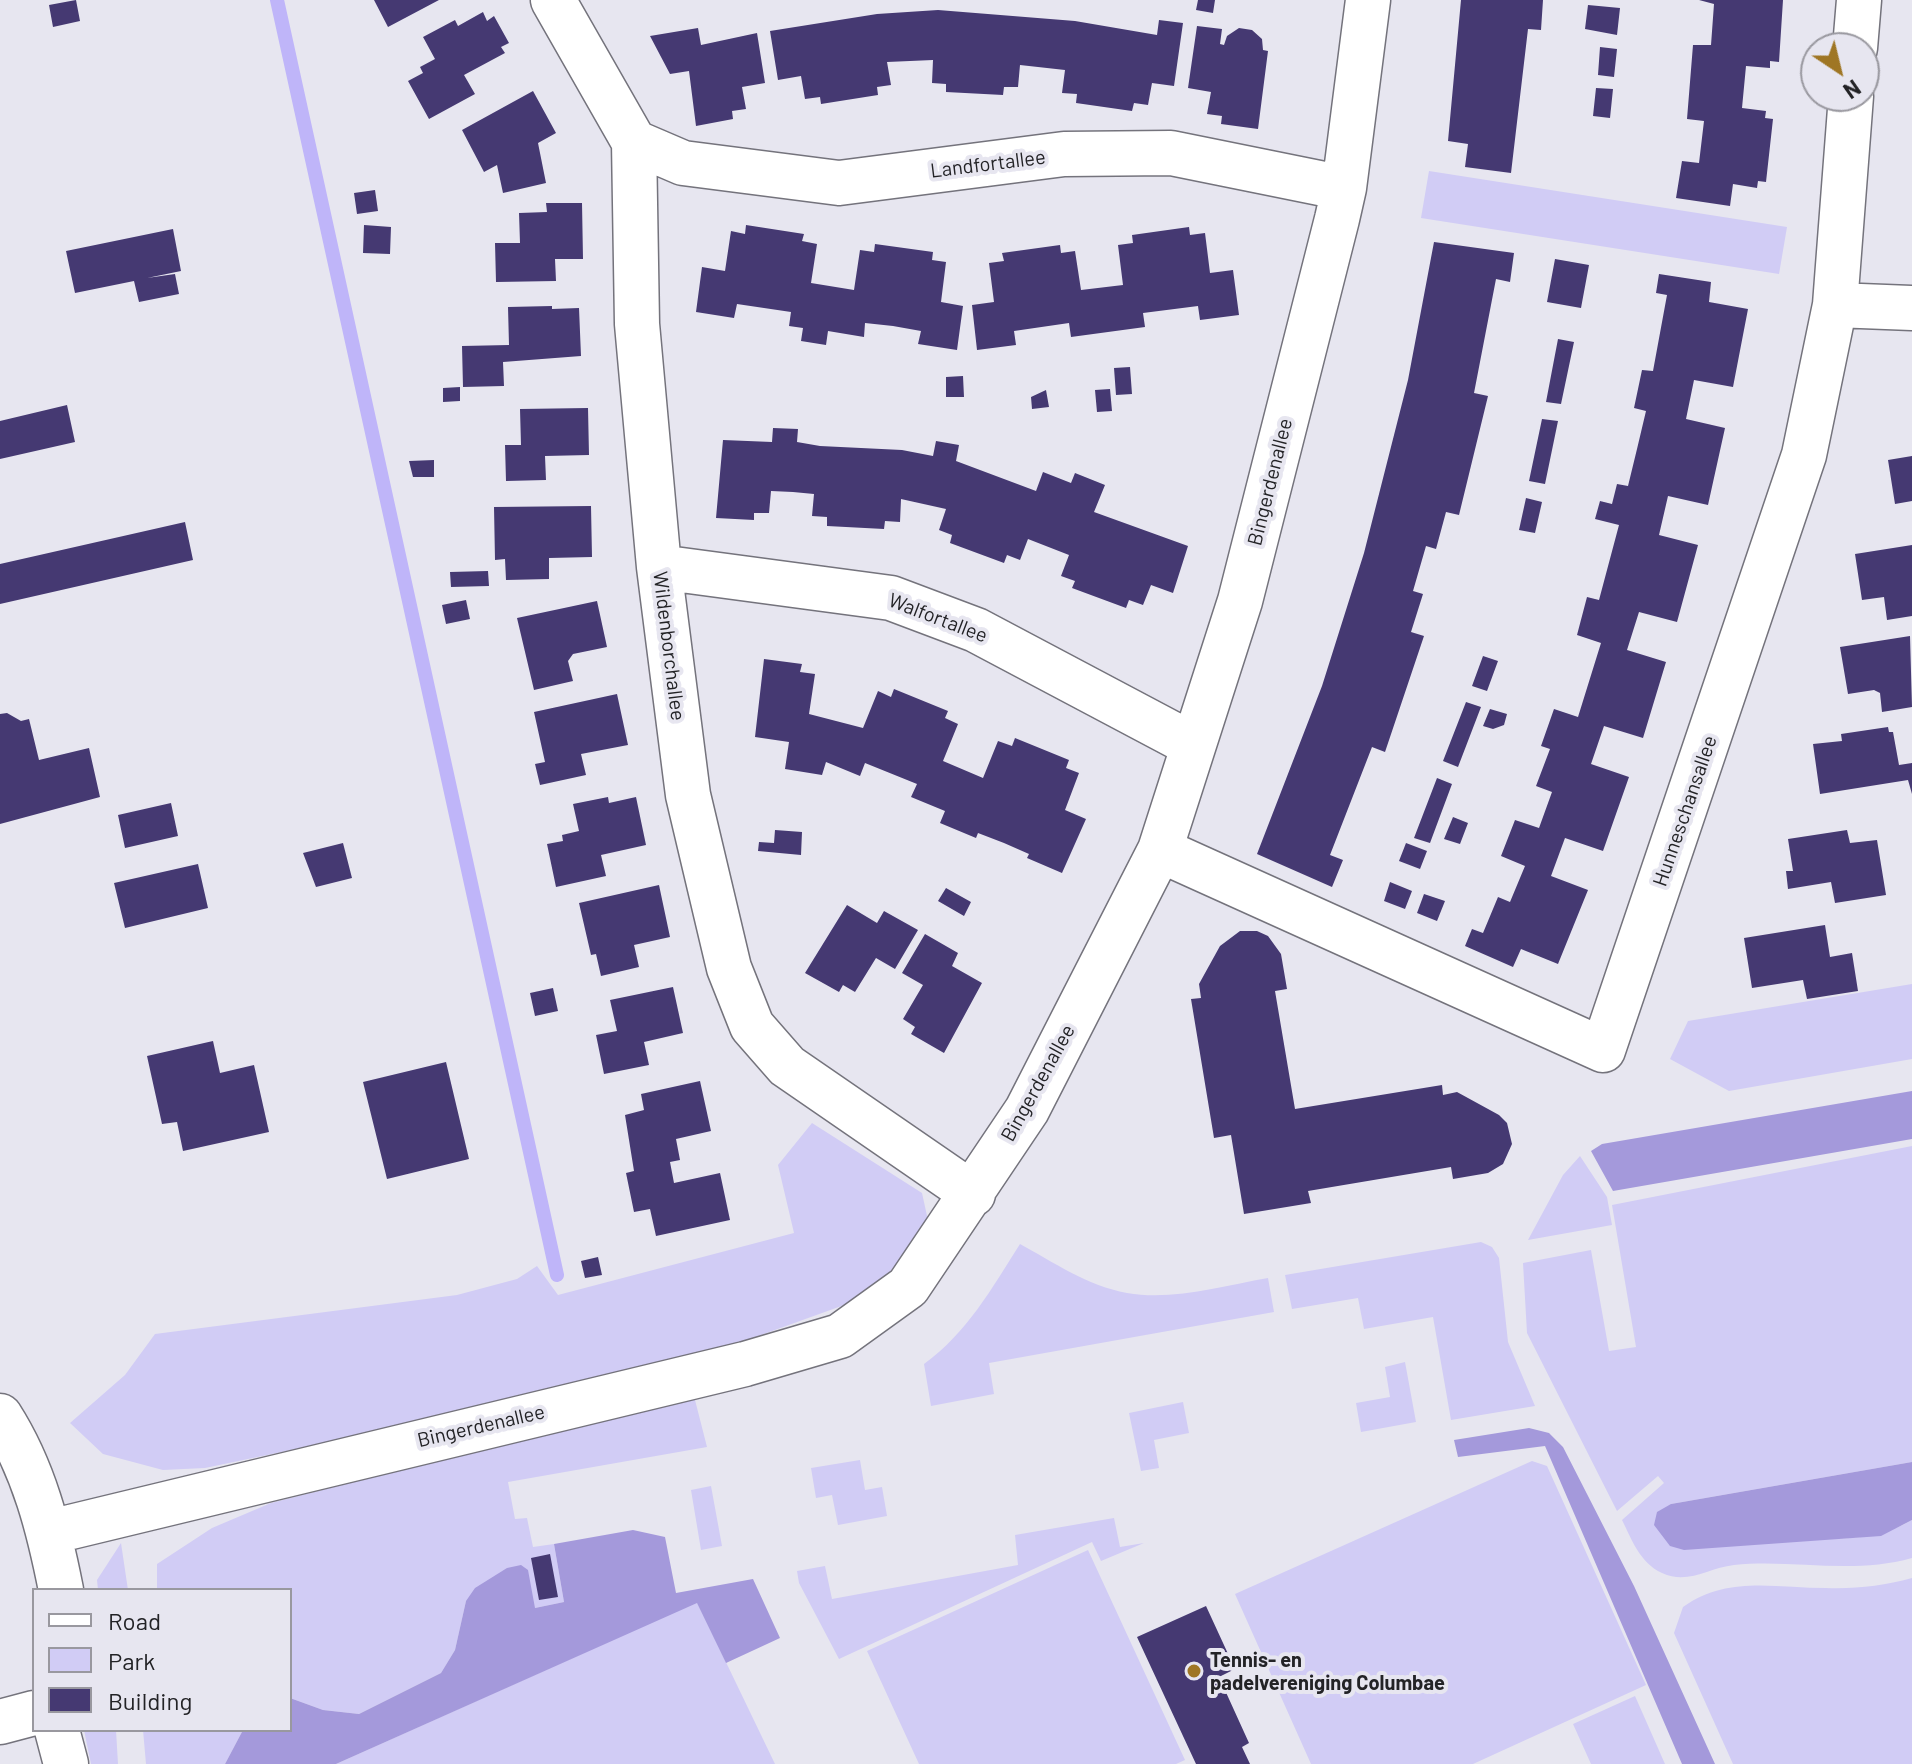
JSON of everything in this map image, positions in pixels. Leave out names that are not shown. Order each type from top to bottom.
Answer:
[{"type":"street","name":"Wildenborchallee","points":[[553,0],[634,142],[637,324],[659,567],[688,795],[729,968],[752,1026],[787,1066],[973,1194]]},
{"type":"street","name":"Bingerdenallee","points":[[50,1532],[745,1364],[840,1336],[908,1287],[1027,1110],[1160,850],[1240,601],[1344,188],[1368,0]]},
{"type":"street","points":[[1856,32],[1859,0]]},
{"type":"street","name":"Hunneschansallee","points":[[1160,850],[1603,1050],[1804,455],[1835,305],[1850,112]]},
{"type":"street","name":"Landfortallee","points":[[634,142],[683,163],[839,183],[1064,154],[1171,153],[1344,188]]},
{"type":"street","points":[[1835,305],[1912,308]]},
{"type":"street","name":"Walfortallee","points":[[659,567],[891,598],[976,630],[1193,745]]},
{"type":"street","points":[[0,1416],[21,1449],[50,1532],[61,1588]]},
{"type":"street","points":[[0,1722],[32,1714]]},
{"type":"street","points":[[58,1732],[66,1764]]},
{"type":"green space","points":[[1429,171],[1787,227],[1779,274],[1421,218]]},
{"type":"green space","points":[[1912,984],[1912,1059],[1729,1091],[1670,1059],[1688,1021]]},
{"type":"green space","points":[[812,1123],[922,1193],[929,1225],[882,1281],[847,1304],[711,1353],[477,1411],[205,1468],[163,1470],[103,1454],[70,1423],[125,1375],[155,1334],[457,1295],[517,1279],[537,1266],[558,1295],[794,1233],[778,1165]]},
{"type":"green space","points":[[1912,1146],[1912,1462],[1671,1504],[1761,1528],[1824,1538],[1855,1538],[1884,1532],[1912,1520],[1912,1558],[1845,1566],[1734,1565],[1689,1577],[1671,1576],[1654,1569],[1638,1550],[1622,1520],[1664,1483],[1658,1476],[1617,1511],[1527,1333],[1523,1263],[1591,1250],[1609,1351],[1636,1347],[1612,1205]]},
{"type":"green space","points":[[1580,1156],[1607,1197],[1612,1225],[1528,1240],[1563,1175]]},
{"type":"green space","points":[[1481,1242],[1492,1247],[1499,1258],[1508,1342],[1535,1406],[1451,1420],[1433,1317],[1364,1329],[1358,1298],[1292,1309],[1285,1275]]},
{"type":"green space","points":[[1020,1244],[1085,1279],[1127,1293],[1180,1294],[1268,1278],[1274,1312],[989,1363],[994,1394],[931,1406],[924,1364],[966,1324]]},
{"type":"green space","points":[[1405,1362],[1416,1422],[1361,1432],[1356,1403],[1390,1397],[1385,1367]]},
{"type":"green space","points":[[694,1396],[707,1447],[508,1482],[515,1519],[527,1518],[533,1547],[554,1544],[564,1602],[535,1608],[466,1601],[455,1650],[441,1673],[359,1714],[323,1710],[292,1699],[292,1588],[157,1588],[157,1564],[212,1528],[271,1503]]},
{"type":"green space","points":[[1183,1402],[1189,1433],[1154,1440],[1159,1468],[1141,1471],[1129,1413]]},
{"type":"green space","points":[[860,1460],[865,1490],[882,1487],[887,1516],[838,1525],[832,1495],[816,1498],[811,1468]]},
{"type":"green space","points":[[1532,1461],[1547,1466],[1646,1685],[1473,1764],[1311,1764],[1235,1594]]},
{"type":"green space","points":[[711,1486],[722,1546],[701,1550],[691,1490]]},
{"type":"green space","points":[[1114,1518],[1120,1547],[1144,1543],[1101,1561],[1092,1542],[839,1659],[799,1583],[797,1571],[825,1566],[832,1599],[1018,1565],[1015,1535]]},
{"type":"green space","points":[[121,1543],[128,1588],[98,1588],[97,1580]]},
{"type":"green space","points":[[1088,1550],[1185,1760],[1176,1764],[919,1764],[867,1651]]},
{"type":"green space","points":[[1912,1578],[1912,1764],[1733,1764],[1674,1633],[1683,1607],[1700,1597],[1734,1587],[1848,1588]]},
{"type":"green space","points":[[697,1602],[775,1764],[336,1764]]},
{"type":"green space","points":[[1635,1696],[1665,1764],[1591,1764],[1573,1724]]},
{"type":"green space","points":[[84,1732],[116,1732],[118,1764],[91,1764]]},
{"type":"green space","points":[[143,1732],[242,1732],[225,1764],[146,1764]]},
{"type":"shaded area","points":[[1912,1091],[1912,1139],[1613,1191],[1591,1151],[1602,1144]]},
{"type":"shaded area","points":[[1529,1428],[1549,1433],[1563,1447],[1634,1586],[1715,1764],[1682,1764],[1545,1446],[1458,1457],[1454,1440]]},
{"type":"shaded area","points":[[1912,1462],[1912,1520],[1881,1536],[1684,1550],[1670,1546],[1654,1525],[1657,1512],[1671,1504]]},
{"type":"shaded area","points":[[633,1530],[665,1537],[676,1593],[753,1579],[780,1638],[726,1663],[697,1603],[336,1764],[225,1764],[242,1732],[292,1732],[292,1699],[323,1710],[359,1714],[441,1673],[455,1650],[466,1601],[475,1588],[507,1568],[521,1565],[528,1570],[535,1608],[564,1602],[554,1544]]},
{"type":"building","points":[[76,0],[80,21],[53,27],[49,5]]},
{"type":"building","points":[[374,0],[439,0],[388,27]]},
{"type":"building","points":[[1198,0],[1215,0],[1213,13],[1196,10]]},
{"type":"building","points":[[1461,0],[1543,0],[1541,30],[1528,29],[1511,173],[1465,167],[1468,144],[1448,141]]},
{"type":"building","points":[[1699,0],[1783,0],[1779,62],[1770,61],[1770,68],[1746,66],[1742,108],[1766,111],[1765,118],[1773,119],[1766,182],[1758,181],[1757,188],[1733,184],[1730,206],[1676,198],[1682,161],[1699,163],[1704,121],[1687,119],[1693,45],[1711,45],[1714,4]]},
{"type":"building","points":[[1588,5],[1620,8],[1617,35],[1585,29]]},
{"type":"building","points":[[938,10],[1075,21],[1157,35],[1159,20],[1183,23],[1174,86],[1152,83],[1148,105],[1134,103],[1132,111],[1076,103],[1077,94],[1062,93],[1065,70],[1020,65],[1018,87],[1004,87],[1003,95],[946,92],[946,84],[932,83],[933,60],[887,62],[891,85],[877,87],[878,95],[821,104],[820,97],[805,99],[801,76],[778,80],[770,31],[877,14]]},
{"type":"building","points":[[483,12],[487,21],[494,16],[509,43],[501,47],[505,53],[464,75],[475,94],[429,119],[408,81],[423,73],[420,67],[435,59],[423,37],[455,20],[458,26]]},
{"type":"building","points":[[1197,26],[1222,29],[1220,44],[1224,45],[1227,36],[1239,28],[1252,30],[1262,39],[1263,50],[1268,51],[1258,129],[1221,124],[1222,116],[1207,114],[1211,92],[1188,88]]},
{"type":"building","points":[[698,28],[701,45],[757,33],[765,83],[742,87],[746,109],[732,111],[733,119],[696,126],[689,71],[670,74],[650,36]]},
{"type":"building","points":[[1600,47],[1617,49],[1614,77],[1598,75]]},
{"type":"building","points":[[1596,88],[1613,89],[1610,118],[1593,116]]},
{"type":"building","points":[[533,91],[556,133],[538,143],[546,183],[503,193],[497,165],[484,172],[462,130]]},
{"type":"building","points":[[375,190],[378,211],[357,214],[354,193]]},
{"type":"building","points":[[546,203],[582,203],[583,259],[555,259],[556,281],[496,282],[495,243],[520,243],[519,213],[547,212]]},
{"type":"building","points":[[364,225],[391,227],[390,254],[363,253]]},
{"type":"building","points":[[746,225],[804,234],[802,241],[817,244],[811,283],[854,290],[860,250],[874,252],[875,244],[933,252],[932,260],[946,262],[941,302],[963,306],[957,350],[918,344],[921,331],[893,326],[865,323],[864,337],[828,331],[826,345],[801,341],[803,328],[789,326],[791,312],[737,304],[734,318],[696,312],[702,267],[725,271],[731,231],[745,234]]},
{"type":"building","points":[[1189,227],[1190,235],[1205,233],[1210,273],[1233,270],[1239,315],[1200,320],[1198,306],[1143,313],[1145,327],[1071,337],[1069,323],[1014,331],[1016,345],[977,350],[972,305],[994,302],[989,263],[1004,261],[1002,253],[1060,245],[1061,253],[1075,251],[1081,290],[1123,285],[1118,245],[1133,243],[1132,235]]},
{"type":"building","points":[[173,229],[181,271],[147,278],[175,274],[179,294],[139,302],[134,281],[75,293],[66,251]]},
{"type":"building","points":[[1434,242],[1514,253],[1510,282],[1496,279],[1474,393],[1488,396],[1459,515],[1446,512],[1436,549],[1426,546],[1413,591],[1423,594],[1411,632],[1424,636],[1385,752],[1372,747],[1330,855],[1343,860],[1332,887],[1257,854],[1322,686],[1364,553],[1408,380]]},
{"type":"building","points":[[1555,259],[1589,265],[1581,308],[1547,302]]},
{"type":"building","points":[[1659,274],[1711,282],[1709,302],[1748,309],[1733,387],[1694,380],[1686,419],[1725,428],[1708,505],[1668,496],[1659,535],[1698,545],[1677,622],[1639,612],[1627,650],[1666,662],[1643,738],[1604,726],[1591,764],[1629,777],[1603,851],[1565,838],[1551,876],[1588,890],[1558,964],[1521,949],[1513,967],[1465,946],[1472,929],[1483,933],[1498,897],[1510,902],[1525,866],[1501,856],[1515,820],[1539,828],[1552,792],[1536,786],[1550,749],[1541,746],[1554,709],[1578,717],[1601,643],[1577,635],[1587,597],[1599,600],[1619,525],[1595,519],[1600,501],[1612,504],[1617,484],[1628,486],[1646,411],[1634,408],[1642,370],[1653,371],[1667,295],[1656,293]]},
{"type":"building","points":[[552,306],[552,309],[579,308],[581,356],[503,362],[504,386],[463,387],[462,346],[509,345],[508,307]]},
{"type":"building","points":[[1558,339],[1574,342],[1561,404],[1546,402]]},
{"type":"building","points":[[1130,367],[1132,394],[1116,395],[1114,368]]},
{"type":"building","points":[[963,376],[964,397],[946,397],[946,377]]},
{"type":"building","points":[[460,387],[460,401],[443,402],[443,388]]},
{"type":"building","points":[[1110,389],[1112,411],[1097,412],[1095,390]]},
{"type":"building","points":[[1046,390],[1049,407],[1032,409],[1031,397]]},
{"type":"building","points":[[67,405],[75,442],[0,459],[0,421]]},
{"type":"building","points":[[588,408],[589,455],[545,456],[546,480],[506,481],[505,445],[521,445],[520,409]]},
{"type":"building","points":[[1542,419],[1558,421],[1545,484],[1529,481]]},
{"type":"building","points":[[773,428],[798,429],[797,442],[820,446],[902,450],[933,456],[936,441],[959,445],[956,461],[1036,491],[1043,472],[1071,483],[1075,473],[1105,485],[1094,512],[1188,546],[1173,593],[1151,585],[1143,605],[1129,600],[1126,608],[1072,588],[1075,581],[1061,576],[1069,555],[1028,539],[1020,560],[1007,555],[1004,563],[950,543],[952,535],[939,530],[946,509],[901,499],[900,522],[885,521],[884,529],[827,526],[827,517],[812,516],[814,494],[793,492],[771,491],[769,513],[754,513],[754,520],[716,518],[723,440],[772,442]]},
{"type":"building","points":[[1912,456],[1912,501],[1895,504],[1888,460]]},
{"type":"building","points":[[434,460],[434,477],[413,477],[409,461]]},
{"type":"building","points":[[1526,498],[1542,502],[1535,533],[1519,530]]},
{"type":"building","points":[[591,506],[592,557],[549,558],[549,579],[506,580],[505,559],[495,560],[494,507]]},
{"type":"building","points":[[185,522],[193,560],[0,604],[0,564]]},
{"type":"building","points":[[1912,545],[1912,616],[1887,620],[1884,597],[1862,600],[1855,554]]},
{"type":"building","points":[[488,571],[489,586],[451,587],[450,572]]},
{"type":"building","points":[[466,600],[470,619],[446,624],[442,605]]},
{"type":"building","points":[[597,601],[607,647],[573,654],[568,661],[573,681],[534,690],[517,618]]},
{"type":"building","points":[[1910,636],[1912,707],[1882,712],[1880,693],[1874,690],[1848,694],[1840,647]]},
{"type":"building","points":[[1483,656],[1498,661],[1487,691],[1472,686]]},
{"type":"building","points":[[764,659],[802,664],[800,672],[815,674],[809,714],[863,728],[878,691],[891,697],[894,689],[948,711],[945,718],[958,724],[943,761],[983,778],[998,741],[1012,746],[1015,738],[1069,760],[1066,768],[1079,773],[1065,810],[1086,819],[1062,873],[1027,858],[1029,854],[1004,843],[978,833],[976,838],[940,823],[945,811],[911,797],[917,784],[865,763],[860,776],[826,762],[822,775],[785,769],[789,742],[755,737]]},
{"type":"building","points":[[617,694],[628,745],[581,754],[586,775],[540,785],[535,764],[545,762],[534,712]]},
{"type":"building","points":[[1466,702],[1481,707],[1458,767],[1443,761]]},
{"type":"building","points":[[1490,709],[1507,714],[1504,725],[1493,729],[1483,726]]},
{"type":"building","points":[[7,713],[21,721],[29,719],[39,760],[89,748],[100,797],[0,824],[0,714]]},
{"type":"building","points":[[1888,727],[1889,732],[1893,732],[1899,765],[1912,763],[1912,794],[1908,780],[1820,794],[1813,744],[1842,741],[1841,734]]},
{"type":"building","points":[[1437,778],[1452,784],[1430,843],[1414,838]]},
{"type":"building","points":[[608,797],[609,803],[636,797],[646,845],[601,855],[606,876],[556,887],[547,844],[563,841],[562,835],[579,831],[573,804]]},
{"type":"building","points":[[171,803],[178,836],[125,848],[118,815]]},
{"type":"building","points":[[1453,817],[1468,823],[1460,844],[1444,839]]},
{"type":"building","points":[[775,830],[802,832],[801,855],[758,851],[759,842],[774,843]]},
{"type":"building","points":[[1847,830],[1850,843],[1877,840],[1886,895],[1835,903],[1831,882],[1788,889],[1786,871],[1793,871],[1788,839]]},
{"type":"building","points":[[343,843],[352,878],[316,887],[303,853]]},
{"type":"building","points":[[1406,843],[1427,851],[1420,869],[1399,861]]},
{"type":"building","points":[[198,864],[208,908],[125,928],[114,883]]},
{"type":"building","points":[[1390,882],[1412,891],[1405,909],[1384,901]]},
{"type":"building","points":[[659,885],[670,937],[634,945],[639,967],[601,976],[596,954],[591,955],[579,903]]},
{"type":"building","points":[[946,888],[971,902],[964,916],[938,901]]},
{"type":"building","points":[[1424,894],[1445,901],[1437,921],[1417,913]]},
{"type":"building","points":[[847,905],[877,923],[884,911],[918,930],[895,969],[876,958],[855,992],[843,985],[839,992],[805,973]]},
{"type":"building","points":[[1825,925],[1830,957],[1852,953],[1858,991],[1807,999],[1803,980],[1752,988],[1744,938]]},
{"type":"building","points":[[1240,931],[1257,931],[1268,936],[1281,954],[1287,989],[1275,991],[1295,1109],[1442,1085],[1443,1095],[1457,1092],[1499,1115],[1507,1123],[1512,1144],[1503,1164],[1488,1173],[1453,1179],[1451,1167],[1308,1191],[1311,1203],[1244,1214],[1231,1135],[1214,1138],[1191,999],[1201,998],[1199,984],[1220,946]]},
{"type":"building","points":[[925,934],[958,953],[952,966],[982,983],[944,1053],[911,1034],[915,1027],[903,1019],[923,985],[902,973]]},
{"type":"building","points":[[673,987],[683,1033],[644,1042],[649,1065],[604,1074],[596,1035],[617,1031],[610,1000]]},
{"type":"building","points":[[553,988],[558,1011],[535,1016],[530,993]]},
{"type":"building","points":[[213,1041],[220,1073],[254,1065],[269,1132],[183,1151],[177,1122],[162,1124],[147,1056]]},
{"type":"building","points":[[446,1062],[469,1159],[387,1179],[363,1082]]},
{"type":"building","points":[[700,1081],[711,1131],[676,1139],[680,1160],[670,1162],[674,1183],[720,1173],[730,1220],[656,1236],[650,1209],[634,1212],[626,1173],[634,1171],[625,1115],[644,1110],[641,1094]]},
{"type":"building","points":[[598,1257],[602,1275],[585,1278],[581,1261]]},
{"type":"building","points":[[550,1554],[558,1597],[539,1600],[531,1558]]},
{"type":"building","points":[[1206,1606],[1235,1669],[1219,1677],[1249,1743],[1242,1747],[1250,1764],[1196,1764],[1137,1637]]},
{"type":"waterway","points":[[277,0],[557,1275]]},
{"type":"place","name":"Tennis- en padelvereniging Columbae","points":[[1194,1671]]}]
